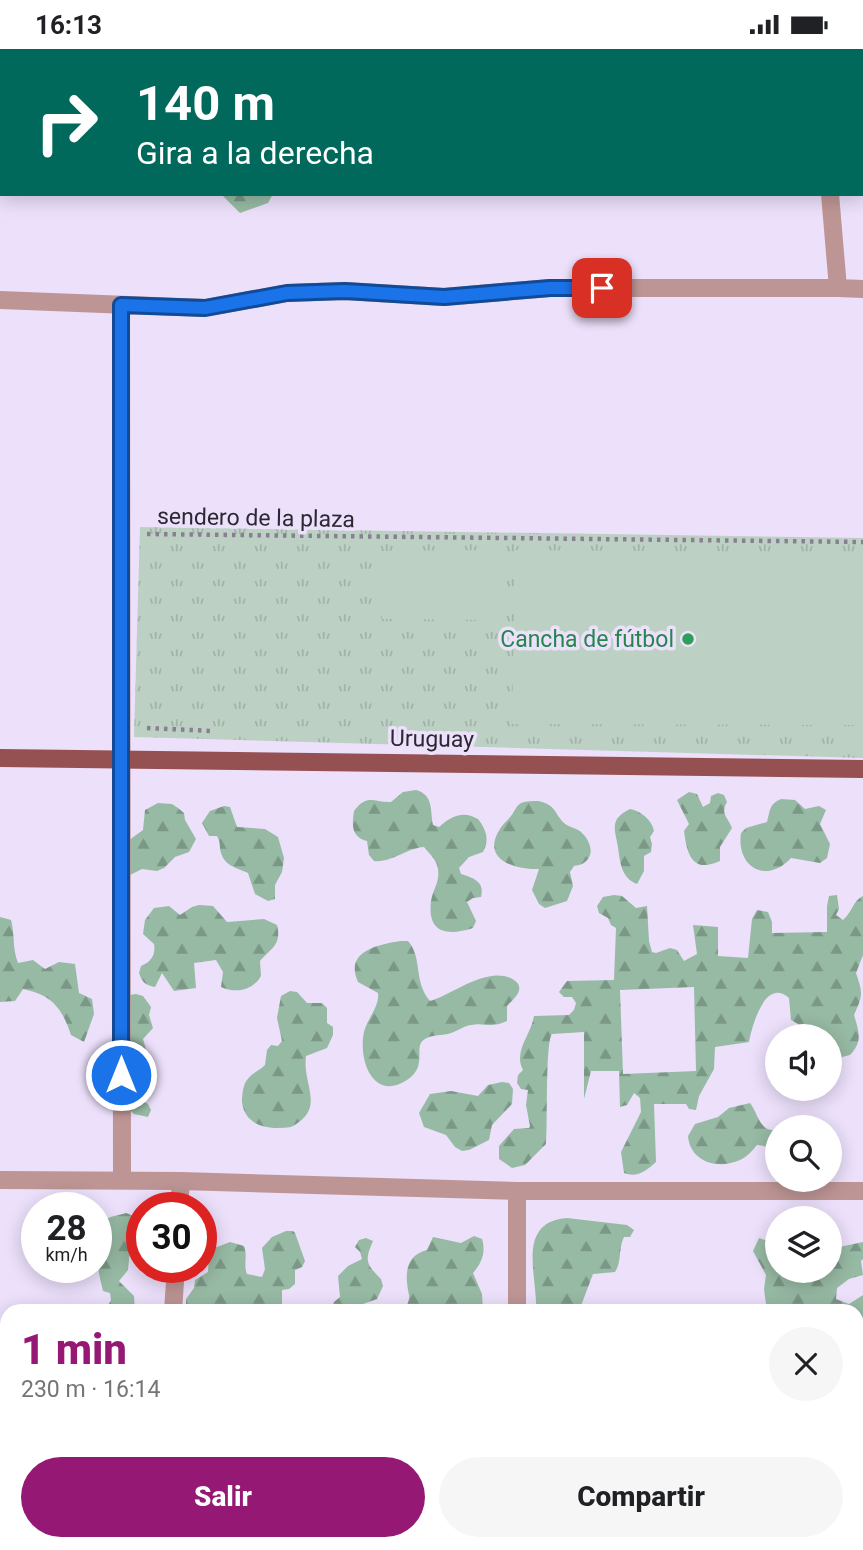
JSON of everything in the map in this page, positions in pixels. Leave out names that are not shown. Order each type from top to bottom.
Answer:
[{"type":"main road","name":"Uruguay","points":[[0,758],[863,769]]},
{"type":"street","points":[[830,196],[838,288]]},
{"type":"street","points":[[0,300],[205,308],[287,293],[345,291],[444,297],[550,288],[863,289]]},
{"type":"street","points":[[121,305],[122,1180]]},
{"type":"street","points":[[0,1180],[181,1181],[517,1191],[863,1191]]},
{"type":"street","points":[[180,1192],[181,1181]]},
{"type":"street","points":[[517,1191],[517,1304]]},
{"type":"street","points":[[173,1304],[175,1283]]},
{"type":"path","name":"sendero de la plaza","points":[[144,534],[863,542]]},
{"type":"path","points":[[142,728],[225,731]]},
{"type":"green space","points":[[223,196],[272,196],[268,203],[240,213]]},
{"type":"green space","points":[[140,527],[863,538],[863,758],[134,737]]},
{"type":"green space","points":[[504,550],[503,620],[382,619],[378,551]]},
{"type":"green space","name":"Cancha de fútbol","points":[[515,550],[863,553],[863,725],[512,724]]},
{"type":"green space","points":[[403,792],[422,792],[428,800],[433,825],[439,827],[453,817],[467,815],[478,819],[485,831],[487,839],[483,852],[469,857],[459,868],[461,874],[480,884],[482,892],[481,897],[467,902],[476,921],[473,928],[448,932],[441,930],[432,920],[431,901],[438,869],[424,847],[387,860],[374,861],[369,855],[367,841],[355,833],[354,811],[363,802],[391,802]]},
{"type":"green space","points":[[689,792],[697,794],[703,807],[710,803],[711,796],[718,793],[724,795],[727,802],[724,813],[732,828],[720,847],[720,861],[703,865],[697,863],[689,854],[684,831],[689,824],[677,800]]},
{"type":"green space","points":[[781,799],[795,800],[805,809],[819,806],[826,810],[820,824],[830,844],[827,858],[820,863],[791,858],[781,866],[763,871],[748,863],[743,855],[741,833],[746,828],[767,822],[772,806]]},
{"type":"green space","points":[[538,801],[551,807],[565,824],[581,832],[591,851],[586,861],[574,866],[570,872],[573,886],[567,901],[545,908],[539,904],[532,890],[539,869],[511,865],[497,856],[494,848],[500,829],[518,806],[525,802]]},
{"type":"green space","points":[[158,803],[172,804],[184,813],[196,839],[189,852],[175,857],[164,868],[157,871],[142,869],[128,876],[125,843],[143,830],[145,810]]},
{"type":"green space","points":[[224,806],[230,807],[237,827],[265,829],[278,837],[284,858],[282,872],[275,885],[275,899],[268,901],[255,894],[248,873],[225,861],[217,836],[209,836],[202,823],[210,811]]},
{"type":"green space","points":[[630,809],[645,817],[654,831],[650,837],[651,852],[644,856],[644,871],[637,884],[628,878],[622,869],[615,830],[616,821]]},
{"type":"green space","points":[[614,895],[622,896],[636,908],[647,906],[652,952],[670,948],[677,950],[684,961],[697,954],[693,925],[718,927],[718,956],[748,958],[752,919],[757,910],[768,912],[772,933],[827,932],[829,896],[837,895],[839,909],[836,915],[843,920],[863,896],[863,955],[856,973],[861,994],[854,1015],[859,1036],[857,1045],[850,1055],[842,1057],[842,1024],[798,1024],[791,1020],[789,998],[781,993],[773,994],[761,1006],[749,1042],[715,1047],[714,1069],[699,1096],[696,1110],[689,1109],[686,1104],[654,1104],[656,1162],[645,1171],[633,1175],[624,1173],[621,1152],[641,1112],[640,1098],[634,1093],[627,1105],[620,1107],[619,1071],[591,1071],[584,1099],[584,1032],[552,1034],[548,1052],[546,1144],[525,1165],[512,1168],[499,1159],[499,1146],[514,1129],[530,1126],[526,1105],[528,1090],[521,1089],[517,1083],[518,1075],[523,1070],[520,1063],[521,1050],[534,1016],[569,1015],[574,1010],[576,1003],[572,997],[564,997],[559,992],[567,981],[614,980],[616,928],[608,918],[599,913],[597,906],[603,897]],"holes":[[[694,987],[696,1071],[623,1074],[620,990]]]},
{"type":"green space","points":[[199,905],[213,906],[227,922],[264,919],[277,925],[277,942],[260,961],[261,976],[253,985],[238,990],[221,987],[223,972],[216,960],[194,963],[196,988],[174,991],[162,973],[155,987],[143,981],[139,973],[141,966],[152,958],[154,952],[154,944],[143,934],[145,920],[154,908],[169,906],[180,915]]},
{"type":"green space","points":[[0,917],[11,920],[18,963],[33,960],[45,969],[59,962],[75,964],[79,993],[92,999],[94,1014],[84,1042],[71,1035],[60,1010],[41,995],[23,989],[15,1001],[0,1002]]},
{"type":"green space","points":[[408,941],[413,948],[422,986],[430,1001],[471,982],[493,976],[514,980],[518,983],[519,990],[507,1006],[507,1021],[496,1025],[476,1024],[451,1033],[428,1037],[421,1042],[419,1063],[414,1075],[395,1085],[385,1086],[370,1075],[363,1054],[364,1032],[377,1003],[378,993],[358,982],[355,972],[359,956],[366,951]]},
{"type":"green space","points":[[290,991],[297,992],[307,1003],[322,1003],[327,1008],[327,1023],[333,1027],[333,1035],[327,1048],[306,1056],[311,1104],[308,1112],[291,1127],[267,1127],[248,1117],[242,1102],[243,1090],[249,1078],[265,1065],[267,1050],[271,1045],[278,1046],[282,1041],[277,1018],[281,996]]},
{"type":"green space","points":[[129,995],[143,996],[151,1007],[149,1015],[153,1028],[143,1039],[149,1060],[143,1073],[147,1087],[141,1100],[148,1104],[151,1110],[148,1117],[134,1114],[129,1109]]},
{"type":"green space","points":[[509,1083],[513,1089],[512,1104],[492,1125],[489,1140],[462,1151],[455,1147],[446,1135],[424,1127],[419,1113],[430,1094],[451,1091],[478,1096],[488,1085]]},
{"type":"green space","points":[[750,1103],[765,1127],[765,1147],[757,1145],[743,1159],[732,1163],[714,1164],[694,1152],[688,1136],[695,1124],[718,1117],[729,1108]]},
{"type":"green space","points":[[126,1213],[126,1272],[119,1281],[134,1296],[135,1304],[109,1304],[110,1293],[103,1291],[101,1283],[112,1283],[112,1217]]},
{"type":"green space","points":[[567,1218],[627,1225],[634,1230],[630,1237],[624,1237],[615,1272],[593,1274],[582,1304],[536,1304],[533,1268],[535,1240],[540,1229],[551,1222]]},
{"type":"green space","points":[[286,1231],[295,1233],[305,1261],[302,1267],[295,1270],[295,1284],[282,1290],[282,1304],[186,1304],[195,1283],[217,1283],[217,1247],[230,1242],[244,1246],[247,1274],[262,1277],[265,1269],[262,1248],[272,1237]]},
{"type":"green space","points":[[474,1236],[482,1239],[482,1257],[473,1273],[482,1294],[483,1304],[407,1304],[408,1268],[414,1257],[427,1250],[433,1237],[461,1243]]},
{"type":"green space","points":[[366,1238],[373,1241],[368,1261],[383,1286],[377,1299],[363,1304],[333,1304],[340,1297],[338,1276],[348,1266],[362,1259],[355,1247],[359,1240]]},
{"type":"green space","points":[[759,1238],[765,1240],[765,1273],[753,1251]]},
{"type":"green space","points":[[863,1242],[863,1275],[849,1279],[837,1288],[836,1299],[849,1304],[766,1304],[765,1282],[842,1283],[842,1246]]},
{"type":"green space","points":[[863,1295],[863,1304],[849,1304]]},
{"type":"place","name":"Cancha de fútbol","points":[[688,639]]},
{"type":"route","points":[[121,1075],[121,305],[205,308],[287,293],[345,291],[444,297],[550,288],[602,288]]}]
